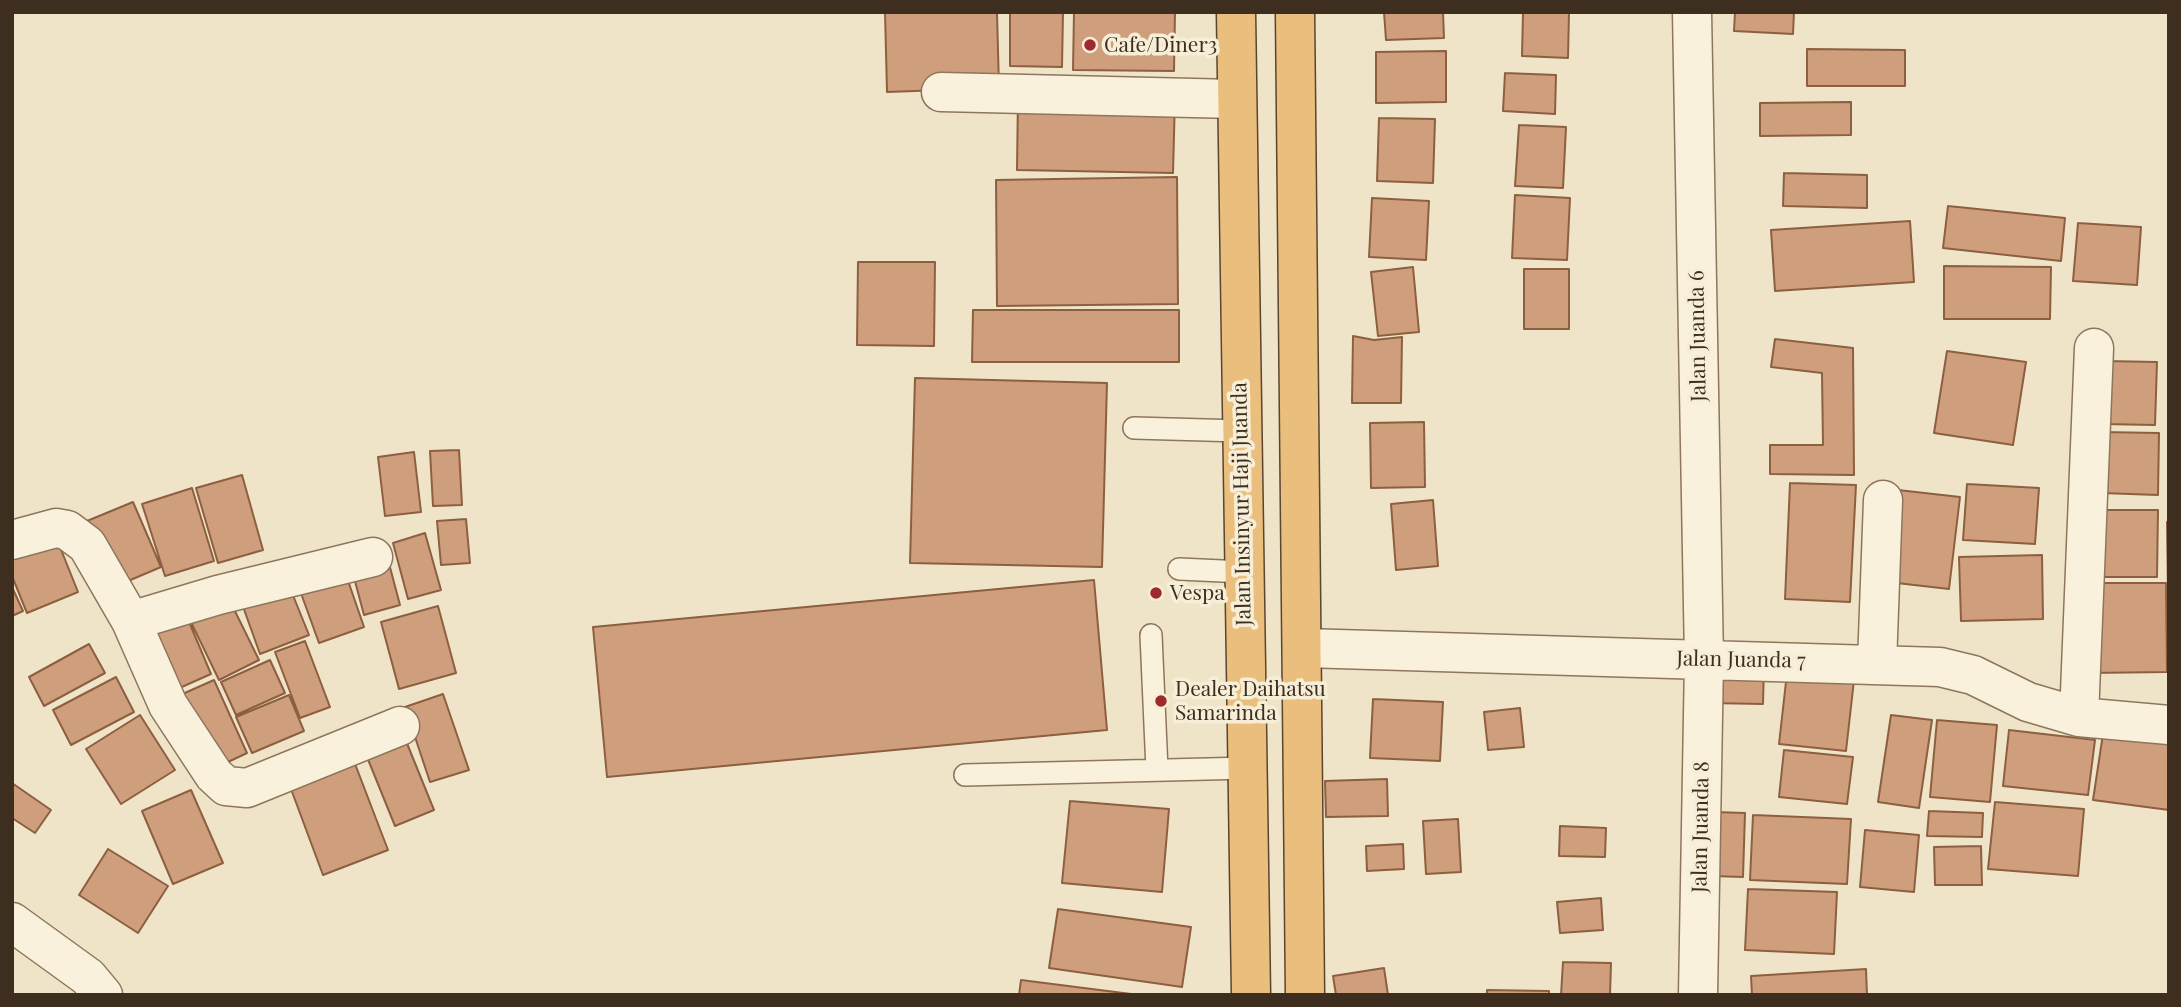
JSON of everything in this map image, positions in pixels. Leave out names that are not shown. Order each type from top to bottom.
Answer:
[{"type":"highway","name":"Jalan Insinyur Haji Juanda","points":[[1236,12],[1235,99],[1251,995]]},
{"type":"highway","points":[[1295,12],[1304,648],[1305,995]]},
{"type":"street","name":"Jalan Juanda 6","points":[[1692,12],[1704,660]]},
{"type":"street","points":[[941,92],[1235,99]]},
{"type":"street","points":[[2079,718],[2094,348]]},
{"type":"street","points":[[1877,664],[1883,500]]},
{"type":"street","points":[[12,540],[56,528],[76,535],[97,559],[131,621],[167,705],[214,775],[226,786],[247,788],[400,726]]},
{"type":"street","points":[[131,621],[373,557]]},
{"type":"street","name":"Jalan Juanda 7","points":[[1304,648],[1877,664],[1958,670],[2028,702],[2079,718],[2169,724]]},
{"type":"street","name":"Jalan Juanda 8","points":[[1698,995],[1704,660]]},
{"type":"street","points":[[12,922],[88,977],[103,995]]},
{"type":"lane","points":[[1134,428],[1241,431]]},
{"type":"lane","points":[[1179,569],[1244,572]]},
{"type":"lane","points":[[1151,635],[1157,770]]},
{"type":"lane","points":[[965,775],[1248,768]]},
{"type":"building","points":[[885,12],[997,12],[999,88],[887,92]]},
{"type":"building","points":[[1010,12],[1063,12],[1062,67],[1010,66]]},
{"type":"building","points":[[1074,12],[1175,12],[1174,71],[1073,70]]},
{"type":"building","points":[[1384,12],[1443,12],[1444,38],[1386,40]]},
{"type":"building","points":[[1523,12],[1569,12],[1568,58],[1522,56]]},
{"type":"building","points":[[1735,12],[1794,12],[1793,34],[1734,31]]},
{"type":"building","points":[[1807,49],[1905,50],[1905,86],[1807,86]]},
{"type":"building","points":[[1446,51],[1446,102],[1376,103],[1376,52]]},
{"type":"building","points":[[1505,73],[1556,75],[1555,114],[1503,111]]},
{"type":"building","points":[[1018,95],[1175,98],[1173,173],[1017,170]]},
{"type":"building","points":[[1851,102],[1851,135],[1760,136],[1760,103]]},
{"type":"building","points":[[1379,118],[1435,119],[1433,183],[1377,181]]},
{"type":"building","points":[[1519,125],[1566,127],[1563,188],[1515,186]]},
{"type":"building","points":[[1784,173],[1867,175],[1867,208],[1783,206]]},
{"type":"building","points":[[1177,177],[1178,304],[997,306],[996,180]]},
{"type":"building","points":[[1515,195],[1570,198],[1567,260],[1512,258]]},
{"type":"building","points":[[1372,198],[1429,201],[1426,260],[1369,257]]},
{"type":"building","points":[[1948,206],[2065,218],[2061,261],[1943,248]]},
{"type":"building","points":[[1910,221],[1914,282],[1775,291],[1771,230]]},
{"type":"building","points":[[2078,223],[2141,227],[2137,285],[2073,281]]},
{"type":"building","points":[[858,262],[935,262],[934,346],[857,345]]},
{"type":"building","points":[[1944,266],[2051,267],[2050,319],[1944,319]]},
{"type":"building","points":[[1413,267],[1419,332],[1378,336],[1371,272]]},
{"type":"building","points":[[1524,269],[1569,269],[1569,329],[1524,329]]},
{"type":"building","points":[[973,310],[1179,310],[1179,362],[972,362]]},
{"type":"building","points":[[1353,336],[1374,340],[1402,337],[1401,403],[1352,403]]},
{"type":"building","points":[[1775,339],[1853,348],[1854,475],[1770,474],[1770,445],[1823,445],[1822,373],[1771,367]]},
{"type":"building","points":[[1947,351],[2026,362],[2013,445],[1934,433]]},
{"type":"building","points":[[2105,361],[2157,362],[2155,425],[2103,424]]},
{"type":"building","points":[[915,378],[1107,383],[1102,567],[910,563]]},
{"type":"building","points":[[1424,422],[1425,487],[1371,488],[1370,423]]},
{"type":"building","points":[[2102,432],[2159,433],[2158,495],[2101,493]]},
{"type":"building","points":[[459,450],[462,505],[433,506],[430,451]]},
{"type":"building","points":[[414,452],[421,512],[385,516],[378,457]]},
{"type":"building","points":[[242,475],[263,550],[218,563],[196,488]]},
{"type":"building","points":[[1790,483],[1856,485],[1850,602],[1785,599]]},
{"type":"building","points":[[1967,484],[2039,488],[2035,544],[1963,540]]},
{"type":"building","points":[[192,488],[214,561],[165,576],[142,504]]},
{"type":"building","points":[[1898,490],[1960,497],[1949,589],[1888,582]]},
{"type":"building","points":[[1433,500],[1438,566],[1396,570],[1391,504]]},
{"type":"building","points":[[133,502],[161,567],[114,587],[87,521]]},
{"type":"building","points":[[2091,510],[2158,510],[2157,577],[2090,577]]},
{"type":"building","points":[[466,519],[470,563],[441,565],[437,521]]},
{"type":"building","points":[[2167,522],[2169,522],[2168,594]]},
{"type":"building","points":[[54,532],[78,592],[27,613],[12,576],[12,549]]},
{"type":"building","points":[[425,533],[441,590],[408,599],[393,543]]},
{"type":"building","points":[[2042,555],[2043,619],[1961,621],[1959,557]]},
{"type":"building","points":[[387,556],[400,605],[364,615],[351,566]]},
{"type":"building","points":[[344,569],[364,627],[319,643],[298,585]]},
{"type":"building","points":[[1094,580],[1107,730],[607,777],[593,627]]},
{"type":"building","points":[[288,583],[309,635],[260,654],[241,601]]},
{"type":"building","points":[[2088,583],[2166,583],[2167,672],[2088,673]]},
{"type":"building","points":[[12,587],[23,611],[12,616]]},
{"type":"building","points":[[227,595],[259,660],[219,680],[187,614]]},
{"type":"building","points":[[438,606],[456,673],[399,689],[381,622]]},
{"type":"building","points":[[184,610],[211,674],[166,694],[139,629]]},
{"type":"building","points":[[305,641],[330,707],[300,718],[275,652]]},
{"type":"building","points":[[89,644],[105,673],[44,706],[29,677]]},
{"type":"building","points":[[270,660],[285,693],[236,715],[221,682]]},
{"type":"building","points":[[1711,663],[1764,664],[1763,704],[1709,703]]},
{"type":"building","points":[[1788,664],[1855,671],[1846,751],[1779,744]]},
{"type":"building","points":[[116,677],[134,712],[71,745],[53,710]]},
{"type":"building","points":[[214,680],[247,753],[211,770],[178,696]]},
{"type":"building","points":[[443,694],[469,770],[430,782],[405,707]]},
{"type":"building","points":[[289,695],[304,731],[252,753],[236,717]]},
{"type":"building","points":[[1373,699],[1443,702],[1440,761],[1370,758]]},
{"type":"building","points":[[1520,708],[1524,747],[1488,750],[1484,712]]},
{"type":"building","points":[[140,715],[175,770],[121,804],[86,749]]},
{"type":"building","points":[[1891,715],[1932,720],[1919,808],[1878,802]]},
{"type":"building","points":[[1937,720],[1997,725],[1990,802],[1930,797]]},
{"type":"building","points":[[2009,730],[2095,740],[2088,795],[2003,786]]},
{"type":"building","points":[[2103,734],[2169,743],[2169,810],[2093,800]]},
{"type":"building","points":[[404,736],[434,810],[395,826],[365,752]]},
{"type":"building","points":[[1784,750],[1853,757],[1847,804],[1779,797]]},
{"type":"building","points":[[352,756],[388,850],[323,875],[288,781]]},
{"type":"building","points":[[1387,779],[1388,816],[1326,817],[1325,781]]},
{"type":"building","points":[[12,783],[51,810],[35,833],[12,818]]},
{"type":"building","points":[[191,790],[223,863],[173,884],[142,811]]},
{"type":"building","points":[[1070,801],[1169,809],[1162,892],[1062,883]]},
{"type":"building","points":[[1995,802],[2084,809],[2078,876],[1988,869]]},
{"type":"building","points":[[1929,811],[1983,813],[1982,837],[1927,836]]},
{"type":"building","points":[[1715,812],[1745,813],[1743,877],[1712,876]]},
{"type":"building","points":[[1753,815],[1851,819],[1847,884],[1750,880]]},
{"type":"building","points":[[1458,819],[1461,872],[1426,874],[1423,821]]},
{"type":"building","points":[[1560,826],[1606,828],[1605,857],[1559,856]]},
{"type":"building","points":[[1865,830],[1919,835],[1914,892],[1860,887]]},
{"type":"building","points":[[1403,844],[1404,869],[1367,871],[1366,846]]},
{"type":"building","points":[[1981,846],[1982,885],[1935,885],[1934,847]]},
{"type":"building","points":[[108,849],[168,886],[138,933],[79,895]]},
{"type":"building","points":[[1748,889],[1837,892],[1834,954],[1745,950]]},
{"type":"building","points":[[1601,898],[1603,930],[1560,933],[1557,902]]},
{"type":"building","points":[[1058,909],[1191,927],[1182,987],[1049,968]]},
{"type":"building","points":[[1563,962],[1611,963],[1610,995],[1561,995]]},
{"type":"building","points":[[1384,968],[1388,995],[1336,995],[1333,976]]},
{"type":"building","points":[[1866,969],[1867,995],[1752,995],[1751,976]]},
{"type":"building","points":[[1021,980],[1139,995],[1019,995]]},
{"type":"building","points":[[1487,990],[1549,991],[1549,995],[1487,995]]},
{"type":"place","name":"Cafe/Diner3","points":[[1090,45]]},
{"type":"place","name":"Vespa","points":[[1156,593]]},
{"type":"place","name":"Dealer Daihatsu Samarinda","points":[[1161,701]]}]
